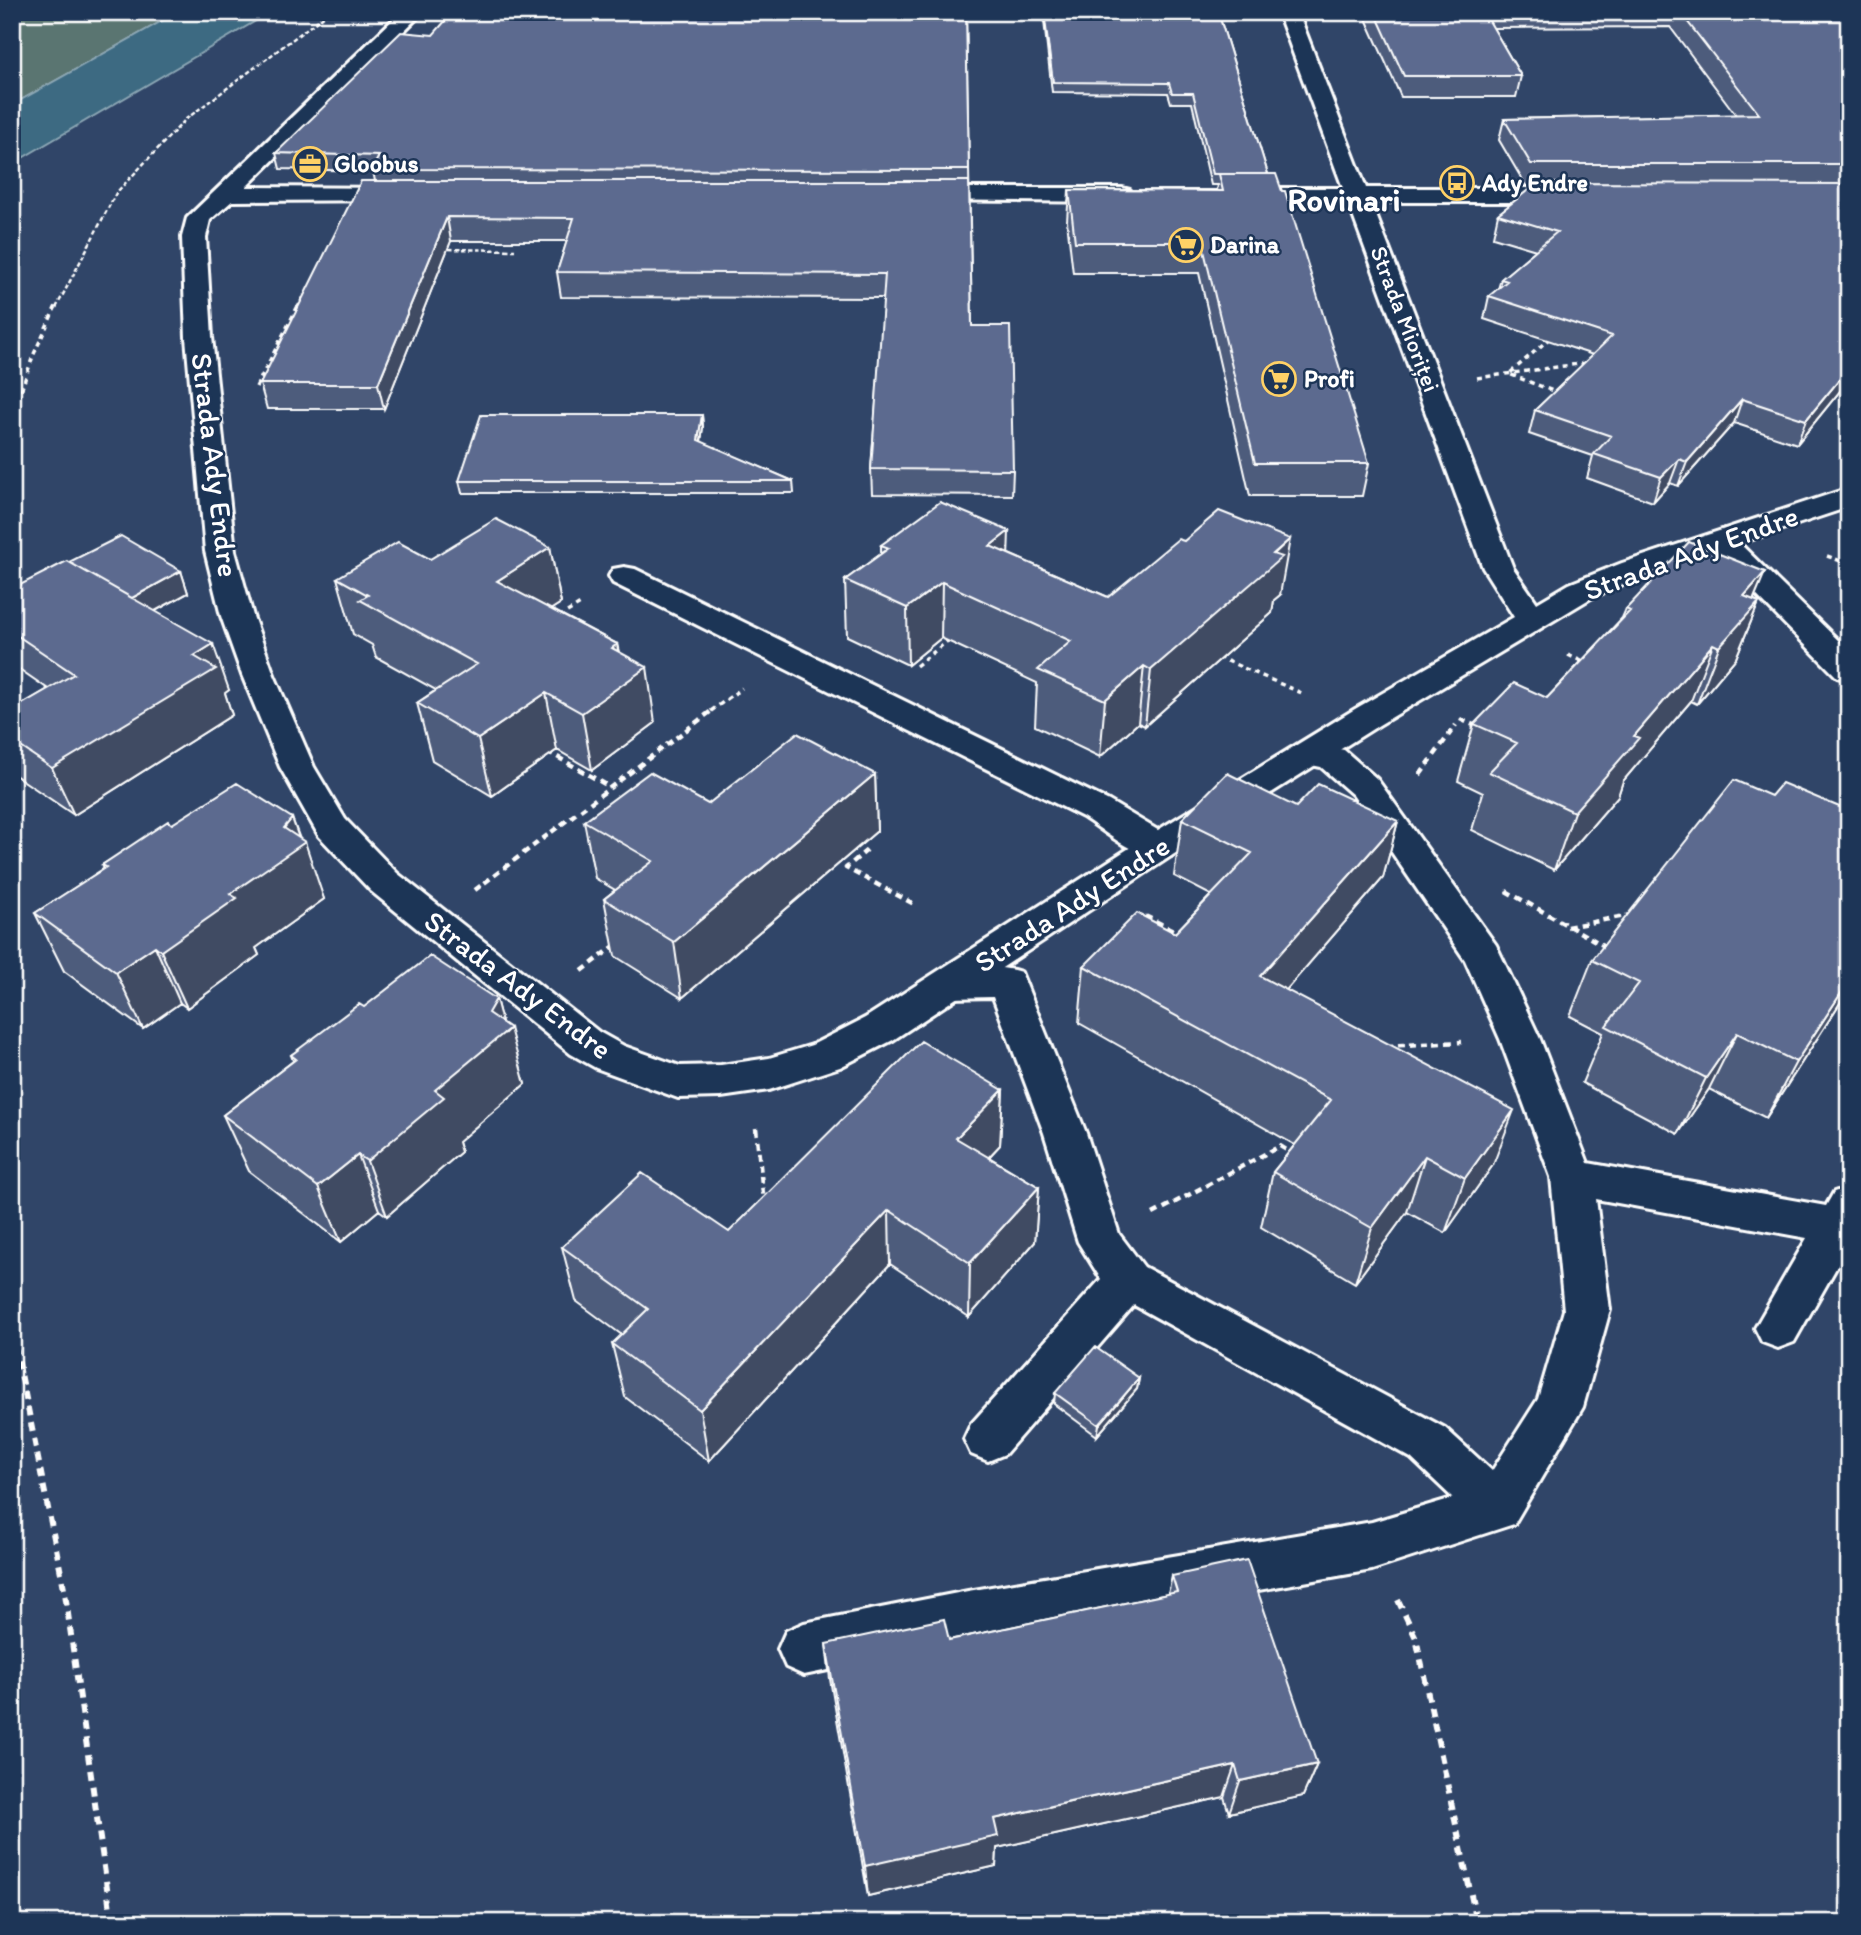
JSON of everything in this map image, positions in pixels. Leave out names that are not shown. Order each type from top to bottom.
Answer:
[{"type":"street","name":"Strada Ady Endre","points":[[413,12],[199,219],[194,237],[207,431],[220,551],[237,615],[258,675],[297,767],[332,827],[384,882],[585,1043],[610,1057],[678,1082],[721,1081],[769,1074],[826,1056],[879,1029],[1158,848],[1580,591],[1633,569],[1849,497]]},
{"type":"street","name":"Strada Mioriței","points":[[1288,12],[1498,568],[1532,620]]},
{"type":"street","points":[[226,194],[430,195]]},
{"type":"street","points":[[889,195],[1138,195]]},
{"type":"street","points":[[1208,195],[1600,195]]},
{"type":"street","points":[[1720,541],[1849,670]]},
{"type":"street","points":[[624,576],[1096,809],[1158,848]]},
{"type":"street","points":[[804,1649],[968,1616],[1372,1546],[1497,1508],[1559,1407],[1587,1310],[1572,1177],[1520,1039],[1482,955],[1365,787],[1332,758],[1309,754]]},
{"type":"street","points":[[950,984],[1007,982],[1065,1133],[1100,1242],[1128,1280],[1429,1443],[1497,1508]]},
{"type":"street","points":[[1572,1177],[1843,1215],[1779,1328]]},
{"type":"street","points":[[988,1439],[1128,1280]]},
{"type":"path","points":[[12,416],[33,356],[73,271],[116,192],[186,119],[329,12]]},
{"type":"path","points":[[435,249],[514,250]]},
{"type":"path","points":[[254,391],[310,284]]},
{"type":"path","points":[[1509,374],[1551,337]]},
{"type":"path","points":[[1466,379],[1597,362]]},
{"type":"path","points":[[1509,374],[1558,393]]},
{"type":"path","points":[[554,621],[624,576]]},
{"type":"path","points":[[1225,648],[1216,656],[1304,694]]},
{"type":"path","points":[[1562,653],[1597,667]]},
{"type":"path","points":[[466,896],[784,656]]},
{"type":"path","points":[[1387,820],[1470,710]]},
{"type":"path","points":[[1450,715],[1485,730]]},
{"type":"path","points":[[537,746],[610,787]]},
{"type":"path","points":[[867,850],[846,868],[916,905]]},
{"type":"path","points":[[1495,884],[1615,952]]},
{"type":"path","points":[[1567,927],[1643,912]]},
{"type":"path","points":[[1143,915],[1188,937]]},
{"type":"path","points":[[574,977],[624,938]]},
{"type":"path","points":[[1375,1046],[1520,1039]]},
{"type":"path","points":[[756,1126],[766,1216]]},
{"type":"path","points":[[1100,1242],[1280,1146],[1302,1159]]},
{"type":"path","points":[[12,1329],[65,1593],[112,1923]]},
{"type":"path","points":[[1372,1546],[1416,1637],[1477,1923]]},
{"type":"green space","points":[[12,12],[178,12],[12,105]]},
{"type":"water","points":[[178,12],[271,12],[12,164],[12,105]]},
{"type":"building","points":[[453,12],[966,12],[969,170],[372,169],[379,156],[276,153],[401,32],[433,35]]},
{"type":"building","points":[[1044,12],[1218,12],[1268,174],[1213,174],[1193,93],[1172,93],[1169,83],[1053,82]]},
{"type":"building","points":[[1375,12],[1484,12],[1521,76],[1404,76]]},
{"type":"building","points":[[1680,12],[1849,12],[1849,164],[1531,164],[1504,119],[1759,114]]},
{"type":"building","points":[[1219,174],[1276,174],[1282,191],[1285,191],[1369,463],[1255,463],[1202,242],[1075,242],[1069,190],[1223,191]]},
{"type":"building","points":[[361,181],[969,181],[972,326],[1010,326],[1013,470],[871,469],[885,274],[557,272],[574,218],[447,217],[378,384],[260,384]]},
{"type":"building","points":[[1537,183],[1849,184],[1849,368],[1806,420],[1742,399],[1687,462],[1679,459],[1661,477],[1594,454],[1611,436],[1535,410],[1612,336],[1489,296],[1507,281],[1501,279],[1557,232],[1498,214]]},
{"type":"building","points":[[481,415],[702,415],[698,440],[793,481],[459,481]]},
{"type":"building","points":[[940,502],[1009,531],[990,546],[1108,597],[1178,539],[1184,541],[1219,511],[1290,539],[1273,554],[1282,557],[1151,670],[1144,666],[1105,700],[1038,670],[1071,641],[942,582],[907,608],[845,580],[889,548],[881,545]]},
{"type":"building","points":[[496,519],[550,547],[497,581],[617,644],[612,648],[647,667],[582,713],[546,693],[478,739],[417,703],[477,664],[360,600],[368,595],[337,578],[398,542],[430,559]]},
{"type":"building","points":[[121,536],[181,571],[132,598],[69,562]]},
{"type":"building","points":[[1689,542],[1765,572],[1744,596],[1759,602],[1719,647],[1713,644],[1634,736],[1639,738],[1574,812],[1489,772],[1517,743],[1474,724],[1514,683],[1547,698],[1630,611],[1626,609]]},
{"type":"building","points":[[67,561],[213,644],[194,656],[216,669],[52,768],[12,741],[12,710],[74,674],[12,632],[12,589]]},
{"type":"building","points":[[797,733],[875,774],[674,942],[604,899],[653,861],[584,821],[650,772],[708,804]]},
{"type":"building","points":[[1227,773],[1296,807],[1318,784],[1398,821],[1260,976],[1514,1110],[1465,1178],[1425,1156],[1372,1228],[1273,1172],[1331,1100],[1084,966],[1137,913],[1175,933],[1252,853],[1182,819]]},
{"type":"building","points":[[1734,780],[1771,796],[1782,783],[1849,811],[1849,981],[1796,1062],[1737,1033],[1706,1078],[1606,1026],[1639,983],[1592,960]]},
{"type":"building","points":[[237,783],[292,818],[284,828],[305,842],[230,894],[237,898],[161,951],[155,946],[116,972],[35,913],[106,867],[102,865],[168,821],[172,824]]},
{"type":"building","points":[[430,956],[496,999],[488,1013],[510,1028],[435,1090],[444,1097],[367,1161],[358,1155],[318,1187],[223,1115],[296,1059],[291,1055],[359,1004],[364,1007]]},
{"type":"building","points":[[921,1041],[1003,1090],[956,1138],[1039,1187],[970,1263],[889,1210],[700,1410],[612,1344],[648,1309],[562,1247],[642,1173],[729,1232]]},
{"type":"building","points":[[1095,1347],[1139,1378],[1099,1425],[1055,1393]]},
{"type":"building","points":[[1247,1560],[1317,1764],[1240,1781],[1235,1765],[994,1819],[998,1836],[865,1866],[826,1644],[944,1619],[949,1640],[1177,1592],[1172,1576]]},
{"type":"place","name":"Gloobus","points":[[310,164]]},
{"type":"place","name":"Ady Endre","points":[[1457,183]]},
{"type":"place","name":"Darina","points":[[1186,245]]},
{"type":"place","name":"Profi","points":[[1279,379]]},
{"type":"district","name":"Rovinari","points":[[1344,200]]}]
